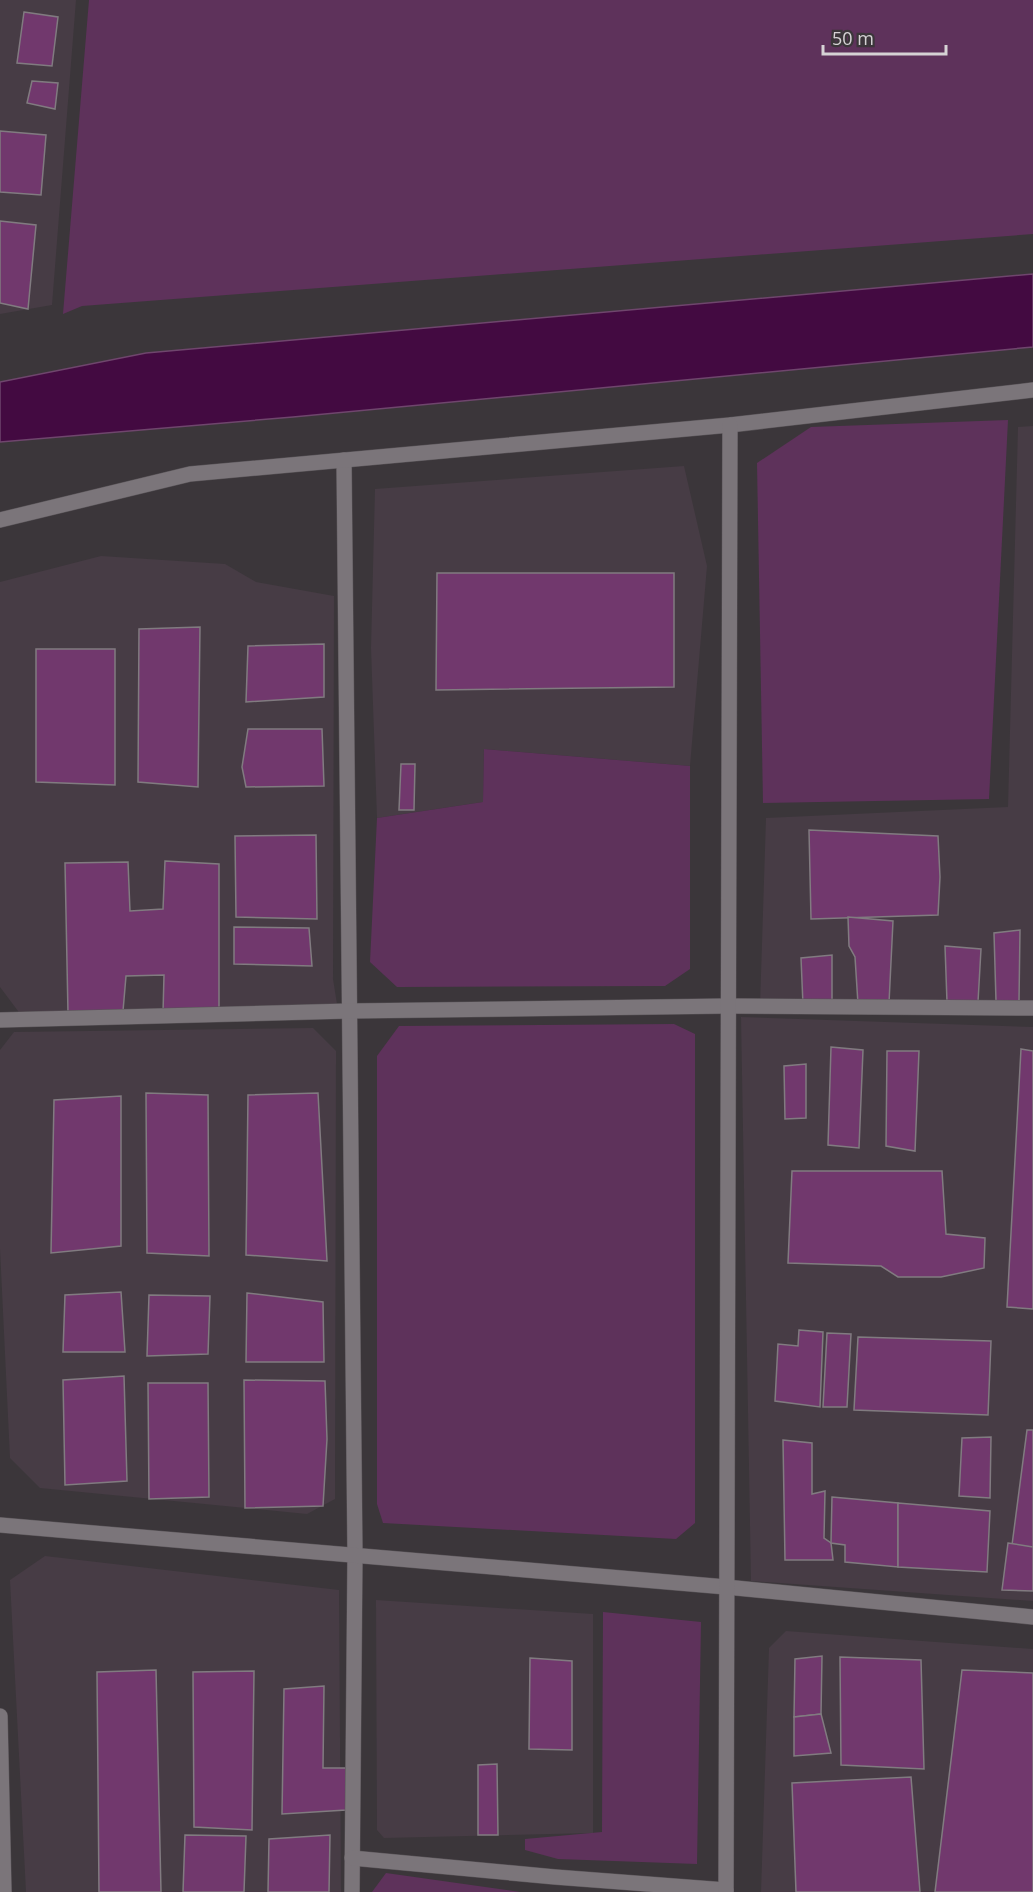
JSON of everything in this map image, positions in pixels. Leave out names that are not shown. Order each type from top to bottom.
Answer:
[{"type":"street","points":[[0,520],[190,474],[730,425],[1033,390]]},
{"type":"street","points":[[352,1858],[554,1885],[726,1891],[730,425]]},
{"type":"street","points":[[344,460],[355,1555],[352,1892]]},
{"type":"street","points":[[0,1020],[349,1011],[728,1006],[1033,1008]]},
{"type":"street","points":[[0,1525],[726,1587],[1033,1617]]},
{"type":"street","points":[[0,1716],[4,1892]]},
{"type":"shaded area","points":[[0,0],[76,0],[52,305],[0,314]]},
{"type":"shaded area","points":[[89,0],[1033,0],[1033,234],[82,306],[63,314]]},
{"type":"shaded area","points":[[1033,274],[1033,347],[293,417],[0,442],[0,382],[146,353]]},
{"type":"shaded area","points":[[1008,420],[989,799],[763,803],[757,463],[811,427]]},
{"type":"shaded area","points":[[1033,426],[1033,1001],[760,1006],[766,818],[1008,807],[1018,427]]},
{"type":"shaded area","points":[[684,466],[707,566],[690,766],[484,749],[483,802],[377,818],[371,648],[375,489]]},
{"type":"shaded area","points":[[101,556],[225,564],[256,582],[334,596],[333,979],[337,1004],[24,1019],[0,987],[0,582]]},
{"type":"shaded area","points":[[484,749],[690,766],[690,969],[665,986],[397,987],[370,962],[377,818],[483,802]]},
{"type":"shaded area","points":[[741,1017],[1033,1027],[1033,1601],[751,1581]]},
{"type":"shaded area","points":[[674,1024],[695,1034],[695,1523],[676,1539],[383,1523],[377,1504],[377,1056],[399,1026]]},
{"type":"shaded area","points":[[313,1028],[336,1051],[335,1499],[307,1514],[40,1488],[10,1458],[0,1249],[0,1050],[14,1032]]},
{"type":"shaded area","points":[[45,1556],[339,1590],[341,1892],[26,1892],[10,1580]]},
{"type":"shaded area","points":[[376,1600],[593,1614],[593,1833],[384,1838],[377,1830]]},
{"type":"shaded area","points":[[603,1612],[701,1622],[697,1864],[558,1859],[525,1850],[525,1839],[602,1832]]},
{"type":"shaded area","points":[[786,1631],[1033,1649],[1033,1892],[761,1892],[769,1648]]},
{"type":"shaded area","points":[[386,1873],[520,1892],[372,1892]]},
{"type":"building","points":[[24,12],[58,17],[52,66],[17,63]]},
{"type":"building","points":[[32,81],[58,83],[55,109],[27,103]]},
{"type":"building","points":[[0,131],[46,135],[41,195],[0,192]]},
{"type":"building","points":[[0,221],[36,225],[28,309],[0,303]]},
{"type":"building","points":[[437,573],[674,573],[674,687],[436,690]]},
{"type":"building","points":[[200,627],[198,787],[138,782],[139,629]]},
{"type":"building","points":[[324,644],[324,697],[246,702],[248,646]]},
{"type":"building","points":[[36,649],[115,649],[115,785],[36,782]]},
{"type":"building","points":[[248,729],[322,729],[324,786],[246,787],[242,767]]},
{"type":"building","points":[[401,764],[415,764],[414,810],[399,810]]},
{"type":"building","points":[[809,830],[938,836],[940,877],[938,915],[811,919]]},
{"type":"building","points":[[316,835],[317,919],[236,917],[235,836]]},
{"type":"building","points":[[165,861],[219,864],[219,1010],[163,1013],[164,975],[126,976],[123,1011],[68,1013],[65,863],[128,862],[130,911],[163,909]]},
{"type":"building","points":[[848,917],[893,921],[889,1003],[858,1004],[855,957],[849,946]]},
{"type":"building","points":[[234,927],[309,928],[312,966],[234,964]]},
{"type":"building","points":[[1020,930],[1019,1001],[996,1001],[994,933]]},
{"type":"building","points":[[945,946],[981,949],[978,1002],[947,1002]]},
{"type":"building","points":[[832,955],[832,1004],[803,1005],[801,958]]},
{"type":"building","points":[[831,1047],[863,1050],[859,1148],[828,1145]]},
{"type":"building","points":[[1021,1049],[1033,1051],[1033,1309],[1007,1307]]},
{"type":"building","points":[[887,1051],[919,1051],[915,1151],[886,1146]]},
{"type":"building","points":[[806,1064],[806,1118],[785,1119],[784,1066]]},
{"type":"building","points":[[146,1093],[208,1095],[209,1256],[147,1253]]},
{"type":"building","points":[[318,1093],[327,1261],[246,1255],[248,1095]]},
{"type":"building","points":[[121,1096],[121,1246],[51,1253],[54,1100]]},
{"type":"building","points":[[792,1171],[942,1171],[946,1234],[985,1238],[984,1268],[941,1277],[898,1277],[881,1266],[788,1263]]},
{"type":"building","points":[[121,1292],[125,1352],[63,1352],[65,1295]]},
{"type":"building","points":[[247,1293],[323,1302],[324,1362],[246,1362]]},
{"type":"building","points":[[149,1295],[210,1296],[208,1354],[147,1356]]},
{"type":"building","points":[[799,1330],[823,1332],[820,1407],[775,1401],[778,1344],[798,1346]]},
{"type":"building","points":[[827,1333],[851,1334],[847,1407],[823,1407]]},
{"type":"building","points":[[858,1337],[991,1341],[988,1415],[854,1410]]},
{"type":"building","points":[[124,1376],[127,1481],[65,1485],[63,1380]]},
{"type":"building","points":[[244,1380],[325,1381],[327,1439],[323,1506],[245,1508]]},
{"type":"building","points":[[148,1383],[208,1383],[209,1497],[149,1499]]},
{"type":"building","points":[[1027,1430],[1033,1430],[1033,1548],[1012,1545]]},
{"type":"building","points":[[991,1437],[990,1498],[959,1496],[962,1438]]},
{"type":"building","points":[[783,1440],[812,1443],[812,1494],[825,1491],[824,1538],[831,1543],[833,1560],[785,1560]]},
{"type":"building","points":[[832,1497],[898,1503],[898,1567],[845,1562],[845,1545],[831,1543]]},
{"type":"building","points":[[898,1503],[990,1511],[987,1572],[898,1567]]},
{"type":"building","points":[[1008,1543],[1033,1547],[1033,1591],[1002,1590]]},
{"type":"building","points":[[822,1656],[821,1714],[794,1717],[795,1659]]},
{"type":"building","points":[[840,1657],[921,1660],[924,1769],[841,1765]]},
{"type":"building","points":[[530,1658],[572,1661],[572,1750],[529,1749]]},
{"type":"building","points":[[156,1670],[161,1892],[99,1892],[97,1672]]},
{"type":"building","points":[[962,1670],[1033,1673],[1033,1892],[935,1892]]},
{"type":"building","points":[[254,1671],[252,1830],[194,1827],[193,1672]]},
{"type":"building","points":[[324,1686],[323,1768],[347,1768],[346,1810],[282,1814],[284,1689]]},
{"type":"building","points":[[821,1714],[831,1753],[794,1756],[794,1717]]},
{"type":"building","points":[[497,1764],[498,1835],[478,1835],[478,1765]]},
{"type":"building","points":[[911,1777],[920,1892],[796,1892],[792,1783]]},
{"type":"building","points":[[185,1835],[246,1836],[244,1892],[183,1892]]},
{"type":"building","points":[[330,1835],[329,1892],[268,1892],[269,1839]]}]
